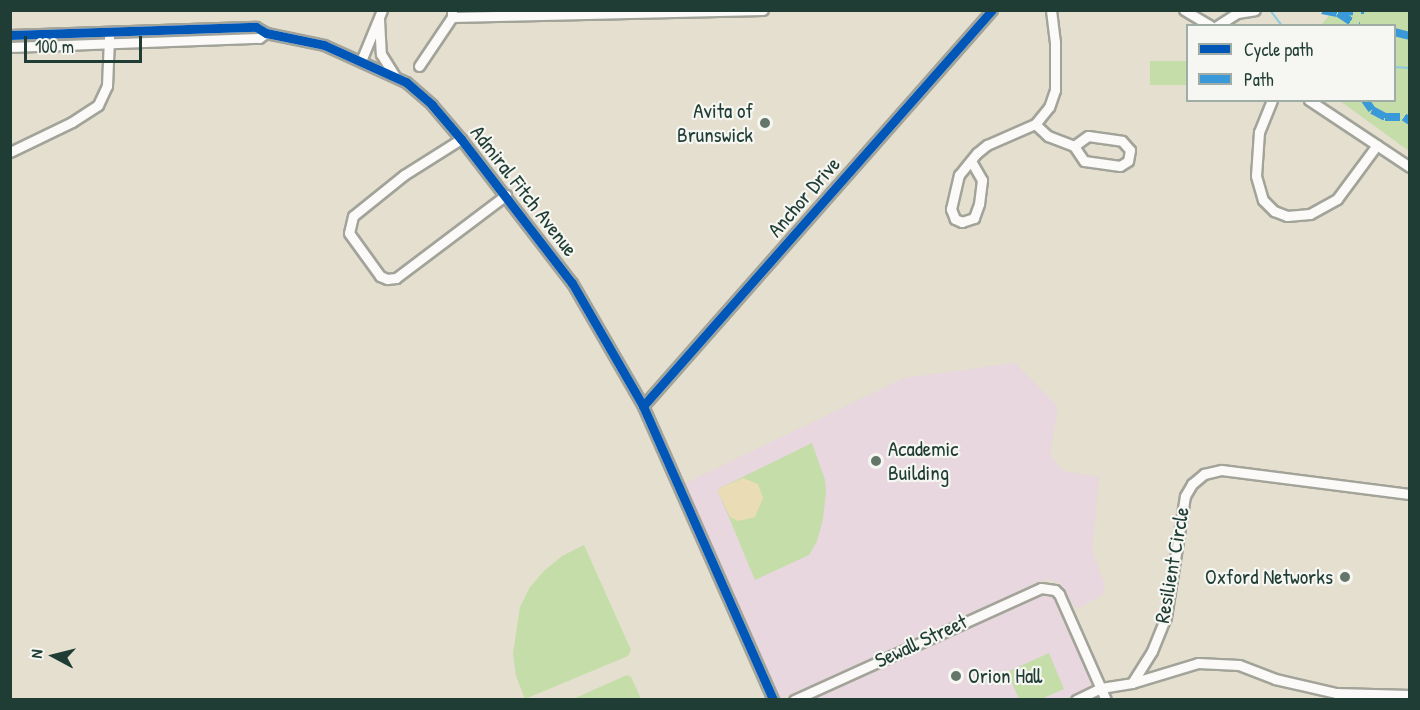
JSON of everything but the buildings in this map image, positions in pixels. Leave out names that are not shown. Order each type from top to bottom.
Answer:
[{"type":"street","points":[[419,66],[452,14],[763,10]]},
{"type":"street","name":"Anchor Drive","points":[[643,406],[992,10]]},
{"type":"street","points":[[971,161],[982,180],[979,204],[974,218],[962,222],[955,219],[951,209],[959,175],[971,161],[987,145],[1035,124],[1049,107],[1055,90],[1055,42],[1051,10]]},
{"type":"street","points":[[1184,10],[1207,24]]},
{"type":"street","points":[[1220,24],[1237,13],[1255,10]]},
{"type":"street","points":[[361,61],[381,15]]},
{"type":"street","points":[[381,15],[381,54],[396,77]]},
{"type":"street","name":"Admiral Fitch Avenue","points":[[10,35],[256,27],[266,33],[324,45],[406,82],[432,105],[461,139],[572,283],[643,406],[773,699]]},
{"type":"street","points":[[10,152],[72,122],[98,105],[107,86],[109,31]]},
{"type":"street","name":"Admiral Fitch Avenue","points":[[10,47],[259,38],[266,33]]},
{"type":"street","points":[[1271,102],[1259,132],[1256,176],[1263,200],[1274,211],[1287,216],[1297,216],[1324,208],[1337,199],[1352,182],[1377,145]]},
{"type":"street","points":[[1312,102],[1410,167]]},
{"type":"street","points":[[1035,124],[1048,136],[1074,146],[1084,161],[1120,166],[1128,161],[1130,156],[1129,146],[1122,141],[1088,136],[1074,146]]},
{"type":"street","points":[[461,139],[404,175],[353,216],[349,224],[349,233],[380,276],[387,279],[396,278],[506,195]]},
{"type":"street","name":"Resilient Circle","points":[[1132,683],[1152,651],[1166,617],[1185,496],[1192,484],[1204,474],[1222,470],[1410,494]]},
{"type":"street","name":"Sewall Street","points":[[794,699],[965,620],[1041,588],[1050,589],[1059,594],[1101,688]]},
{"type":"street","points":[[1076,699],[1101,688],[1132,683],[1198,663],[1239,665],[1275,679],[1336,693],[1410,695]]},
{"type":"street","points":[[1101,688],[1106,699]]},
{"type":"shaded area","points":[[1015,363],[1058,407],[1050,454],[1063,471],[1099,477],[1092,550],[1105,585],[1103,595],[1076,609],[1060,583],[1047,579],[783,698],[776,695],[682,485],[904,378]]},
{"type":"shaded area","points":[[1044,594],[1054,598],[1057,602],[1092,680],[1090,687],[1062,699],[807,700]]},
{"type":"green space","points":[[1334,10],[1409,11],[1409,151],[1341,102],[1396,102],[1396,24],[1322,24]]},
{"type":"green space","points":[[1150,61],[1186,61],[1186,85],[1150,85]]},
{"type":"green space","points":[[812,443],[825,480],[826,492],[823,519],[817,541],[809,555],[755,580],[718,491]]},
{"type":"green space","points":[[584,545],[631,650],[628,656],[525,699],[516,676],[513,653],[520,607],[530,587],[544,571],[562,556]]},
{"type":"green space","points":[[1049,653],[1064,689],[1041,699],[1019,699],[1007,672]]},
{"type":"green space","points":[[627,675],[631,677],[641,699],[573,699]]},
{"type":"sand","points":[[743,478],[758,484],[763,498],[755,517],[738,521],[730,517],[718,491]]},
{"type":"waterway","points":[[1270,10],[1280,24]]},
{"type":"waterway","points":[[1396,67],[1410,68]]},
{"type":"marked path","points":[[1322,10],[1338,13],[1355,24]]},
{"type":"marked path","points":[[1338,13],[1364,10]]},
{"type":"marked path","points":[[1396,32],[1410,36]]},
{"type":"marked path","points":[[1366,102],[1372,110],[1385,117],[1404,117],[1410,121]]},
{"type":"cycle path","points":[[643,406],[992,10]]},
{"type":"cycle path","points":[[10,35],[256,27],[266,33],[324,45],[406,82],[432,105],[461,139],[572,283],[643,406],[773,700]]},
{"type":"place","name":"Avita of Brunswick","points":[[765,123]]},
{"type":"place","name":"Academic Building","points":[[876,461]]},
{"type":"place","name":"Oxford Networks","points":[[1345,577]]},
{"type":"place","name":"Orion Hall","points":[[956,676]]}]
